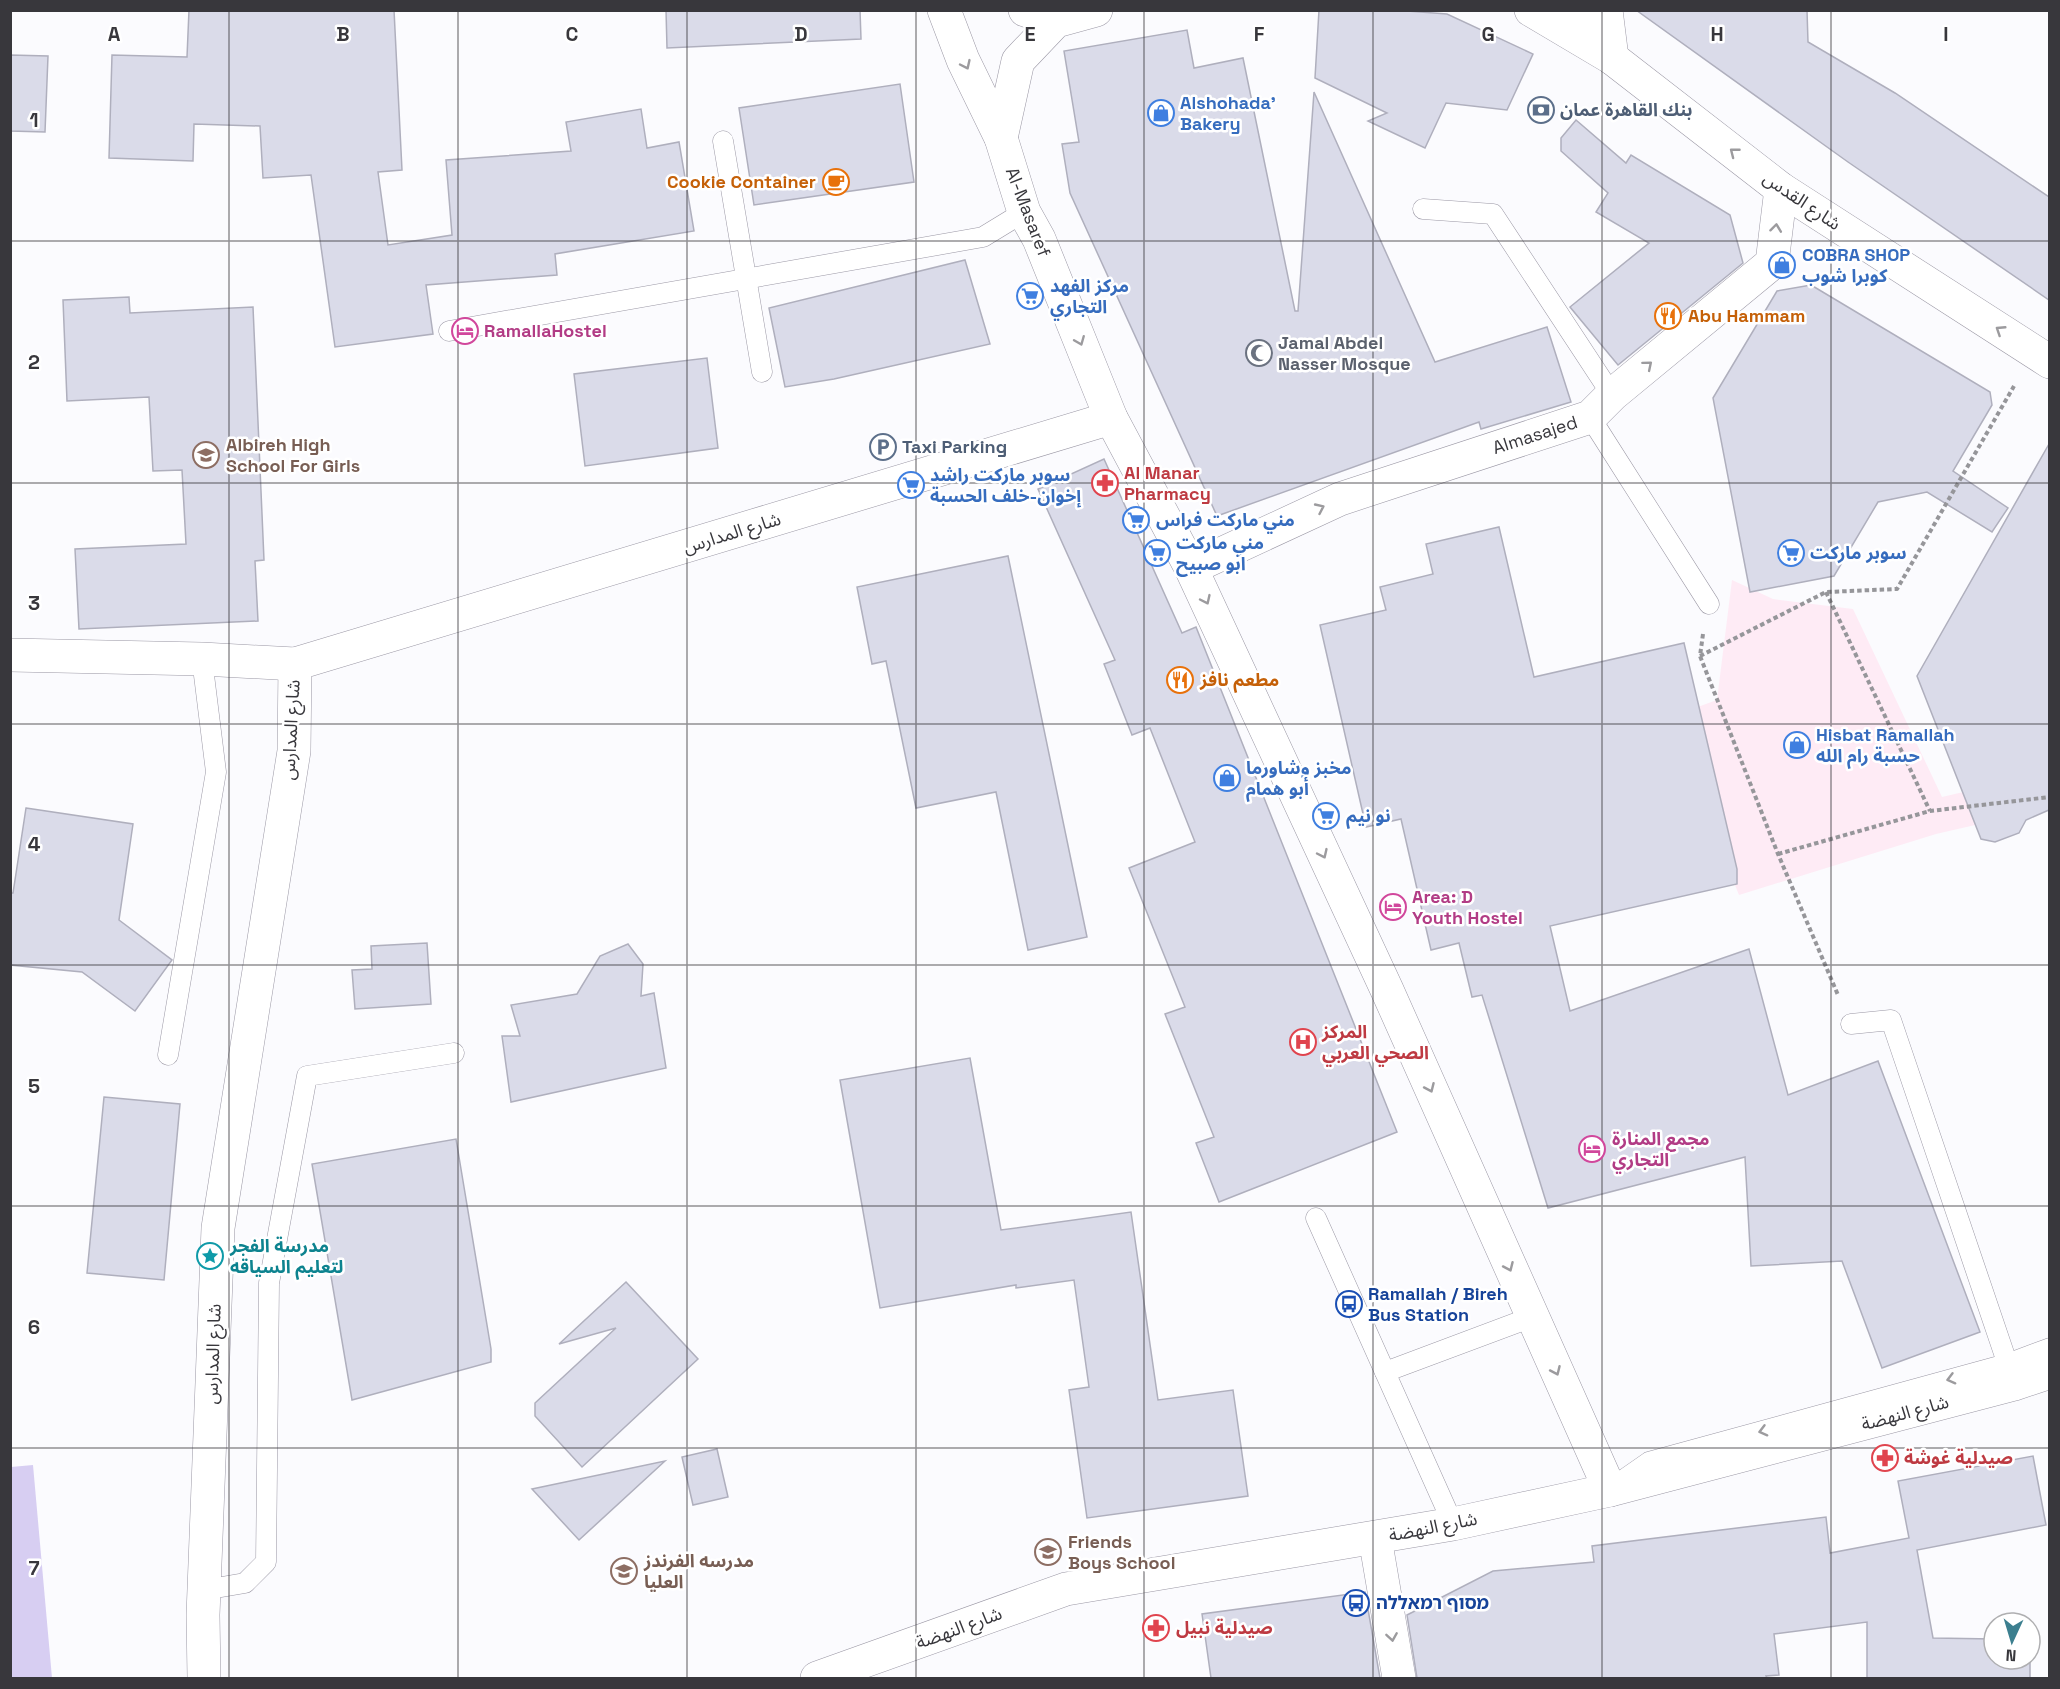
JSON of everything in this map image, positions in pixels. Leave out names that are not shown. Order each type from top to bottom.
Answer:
[{"type":"street","name":"Al-Masaref","points":[[944,10],[963,60],[1001,138],[1024,212],[1039,239],[1111,418],[1191,568],[1387,990],[1610,1490]]},
{"type":"street","points":[[1026,10],[1056,21],[1096,10]]},
{"type":"street","points":[[1531,10],[1612,58]]},
{"type":"street","name":"شارع القدس","points":[[1580,10],[1612,58],[1781,189],[2042,357]]},
{"type":"street","points":[[1606,10],[1612,58]]},
{"type":"street","name":"Al-Masaref","points":[[1001,138],[1018,61],[1056,21]]},
{"type":"street","name":"Almasajed","points":[[1191,568],[1340,499],[1601,406],[1772,263],[1781,189]]},
{"type":"street","name":"شارع المدارس","points":[[204,1678],[204,1590],[218,1228],[294,751],[295,664],[1111,418]]},
{"type":"street","points":[[10,655],[202,659],[295,664]]},
{"type":"street","name":"شارع النهضة","points":[[818,1678],[1066,1589],[1453,1524],[1610,1490],[2011,1374],[2049,1372]]},
{"type":"street","points":[[1375,1538],[1399,1678]]},
{"type":"lane","points":[[723,141],[762,372]]},
{"type":"lane","points":[[1423,209],[1493,214],[1709,604]]},
{"type":"lane","points":[[449,331],[983,237],[1024,212]]},
{"type":"lane","points":[[168,1055],[216,772],[202,659]]},
{"type":"lane","points":[[1851,1024],[1891,1020],[2011,1374],[2049,1348]]},
{"type":"lane","points":[[204,1590],[245,1583],[266,1562],[269,1283],[308,1076],[454,1053]]},
{"type":"lane","points":[[1316,1218],[1453,1524]]},
{"type":"lane","points":[[1385,1372],[1532,1317]]},
{"type":"path","points":[[1700,656],[1826,592],[1897,589],[2042,357]]},
{"type":"path","points":[[1826,592],[1930,811]]},
{"type":"path","points":[[1709,604],[1700,656],[1778,854],[1851,1024]]},
{"type":"path","points":[[1778,854],[1930,811],[2049,797]]},
{"type":"shaded area","name":"Hisbat Ramallah حسبة رام الله","points":[[1732,580],[1773,599],[1853,609],[1942,797],[2049,772],[2049,808],[1936,834],[1739,895],[1667,718],[1717,700]]},
{"type":"shaded area","points":[[33,1465],[52,1678],[11,1678],[11,1467]]},
{"type":"building","points":[[189,10],[394,10],[402,170],[378,172],[388,245],[452,235],[446,160],[571,151],[566,122],[641,109],[647,148],[679,142],[694,231],[555,254],[557,275],[426,285],[433,334],[335,347],[311,175],[263,178],[260,126],[194,124],[193,161],[109,158],[112,55],[187,57]]},
{"type":"building","points":[[666,10],[860,10],[861,39],[667,48]]},
{"type":"building","points":[[1319,10],[1394,10],[1447,14],[1533,54],[1507,110],[1446,103],[1425,148],[1368,121],[1387,113],[1315,78]]},
{"type":"building","points":[[1636,10],[1807,10],[1808,42],[1895,93],[2049,197],[2049,300],[1848,162]]},
{"type":"building","points":[[1187,30],[1194,68],[1243,58],[1295,311],[1298,311],[1314,92],[1435,362],[1547,327],[1571,402],[1481,429],[1479,422],[1217,516],[1070,193],[1062,144],[1079,142],[1064,51]]},
{"type":"building","points":[[10,55],[48,56],[45,132],[10,131]]},
{"type":"building","points":[[900,84],[914,182],[754,205],[739,108]]},
{"type":"building","points":[[1576,120],[1626,163],[1631,155],[1730,215],[1743,263],[1618,365],[1570,307],[1649,243],[1596,212],[1608,193],[1561,151],[1561,138]]},
{"type":"building","points":[[965,260],[990,344],[834,379],[785,387],[769,308]]},
{"type":"building","points":[[1811,285],[1990,392],[1992,405],[1953,471],[2008,508],[1992,532],[1927,492],[1878,502],[1834,576],[1750,592],[1713,398],[1777,291]]},
{"type":"building","name":"Albireh High School For Girls","points":[[129,297],[130,313],[253,307],[264,560],[255,561],[258,621],[79,629],[75,549],[186,544],[182,470],[153,471],[149,397],[67,401],[63,300]]},
{"type":"building","points":[[707,358],[718,448],[585,466],[574,374]]},
{"type":"building","points":[[2049,444],[2049,810],[2026,820],[2019,833],[1995,842],[1981,839],[1917,676]]},
{"type":"building","points":[[1104,459],[1182,633],[1196,627],[1397,1132],[1219,1202],[1196,1143],[1214,1137],[1165,1014],[1185,1007],[1129,868],[1195,842],[1150,728],[1132,735],[1104,664],[1115,660],[1038,489]]},
{"type":"building","points":[[1499,527],[1534,677],[1684,643],[1737,869],[1737,884],[1550,926],[1570,1011],[1749,949],[1788,1095],[1878,1061],[1980,1332],[1882,1368],[1842,1261],[1751,1266],[1745,1157],[1548,1208],[1482,995],[1472,997],[1459,943],[1431,950],[1401,819],[1366,827],[1320,625],[1386,610],[1380,587],[1433,574],[1426,544]]},
{"type":"building","points":[[1008,556],[1087,937],[1028,950],[996,792],[916,808],[886,661],[872,664],[857,587]]},
{"type":"building","points":[[26,808],[133,824],[119,920],[172,960],[135,1011],[82,972],[10,965],[10,893],[13,893]]},
{"type":"building","points":[[427,943],[431,1004],[355,1009],[352,970],[372,969],[371,946]]},
{"type":"building","points":[[628,944],[643,964],[641,996],[654,993],[666,1068],[511,1102],[502,1036],[520,1036],[511,1005],[577,994],[600,956]]},
{"type":"building","points":[[970,1058],[1001,1230],[1131,1212],[1158,1400],[1233,1390],[1248,1496],[1087,1518],[1069,1390],[1089,1387],[1074,1280],[1016,1288],[1016,1285],[880,1308],[840,1080]]},
{"type":"building","points":[[104,1097],[180,1104],[164,1280],[87,1273]]},
{"type":"building","points":[[456,1139],[491,1349],[491,1362],[352,1400],[312,1164]]},
{"type":"building","points":[[626,1282],[698,1359],[582,1467],[535,1416],[535,1403],[616,1328],[559,1344]]},
{"type":"building","points":[[717,1449],[728,1497],[693,1505],[682,1457]]},
{"type":"building","points":[[2033,1456],[2046,1525],[1917,1550],[1933,1638],[1982,1639],[1982,1671],[2030,1671],[2030,1678],[1867,1678],[1867,1622],[1774,1634],[1779,1675],[1766,1676],[1767,1678],[1417,1678],[1407,1615],[1493,1571],[1594,1562],[1592,1546],[1826,1517],[1830,1553],[1909,1538],[1898,1481]]},
{"type":"building","points":[[665,1461],[579,1540],[532,1489]]},
{"type":"building","points":[[1365,1592],[1380,1678],[1211,1678],[1202,1614]]},
{"type":"place","name":"بنك القاهرة عمان","points":[[1541,110]]},
{"type":"place","name":"Alshohada' Bakery","points":[[1161,113]]},
{"type":"place","name":"Cookie Container","points":[[836,182]]},
{"type":"place","name":"COBRA SHOP كوبرا شوب","points":[[1782,265]]},
{"type":"place","name":"مركز الفهد التجاري","points":[[1030,296]]},
{"type":"place","name":"Abu Hammam","points":[[1668,316]]},
{"type":"place","name":"RamallaHostel","points":[[465,331]]},
{"type":"place","name":"Jamal Abdel Nasser Mosque","points":[[1259,353]]},
{"type":"place","name":"Taxi Parking","points":[[883,447]]},
{"type":"place","name":"Albireh High School For Girls","points":[[206,455]]},
{"type":"place","name":"Al Manar Pharmacy","points":[[1105,483]]},
{"type":"place","name":"سوبر ماركت راشد إخوان-خلف الحسبة","points":[[911,485]]},
{"type":"place","name":"مني ماركت فراس","points":[[1136,520]]},
{"type":"place","name":"مني ماركت ابو صبيح","points":[[1157,553]]},
{"type":"place","name":"سوبر ماركت","points":[[1791,553]]},
{"type":"place","name":"مطعم نافز","points":[[1180,680]]},
{"type":"place","name":"Hisbat Ramallah حسبة رام الله","points":[[1797,745]]},
{"type":"place","name":"مخبز وشاورما أبو همام","points":[[1227,778]]},
{"type":"place","name":"نو نيم","points":[[1326,816]]},
{"type":"place","name":"Area: D Youth Hostel","points":[[1393,907]]},
{"type":"place","name":"المركز الصحي العربي","points":[[1303,1042]]},
{"type":"place","name":"مجمع المنارة التجاري","points":[[1592,1149]]},
{"type":"place","name":"مدرسة الفجر لتعليم السياقه","points":[[210,1256]]},
{"type":"place","name":"Ramallah / Bireh Bus Station","points":[[1349,1304]]},
{"type":"place","name":"صيدلية غوشة","points":[[1885,1458]]},
{"type":"place","name":"Friends Boys School","points":[[1048,1552]]},
{"type":"place","name":"مدرسه الفرندز العليا","points":[[624,1571]]},
{"type":"place","name":"מסוף רמאללה","points":[[1356,1603]]},
{"type":"place","name":"صيدلية نبيل","points":[[1156,1628]]}]
